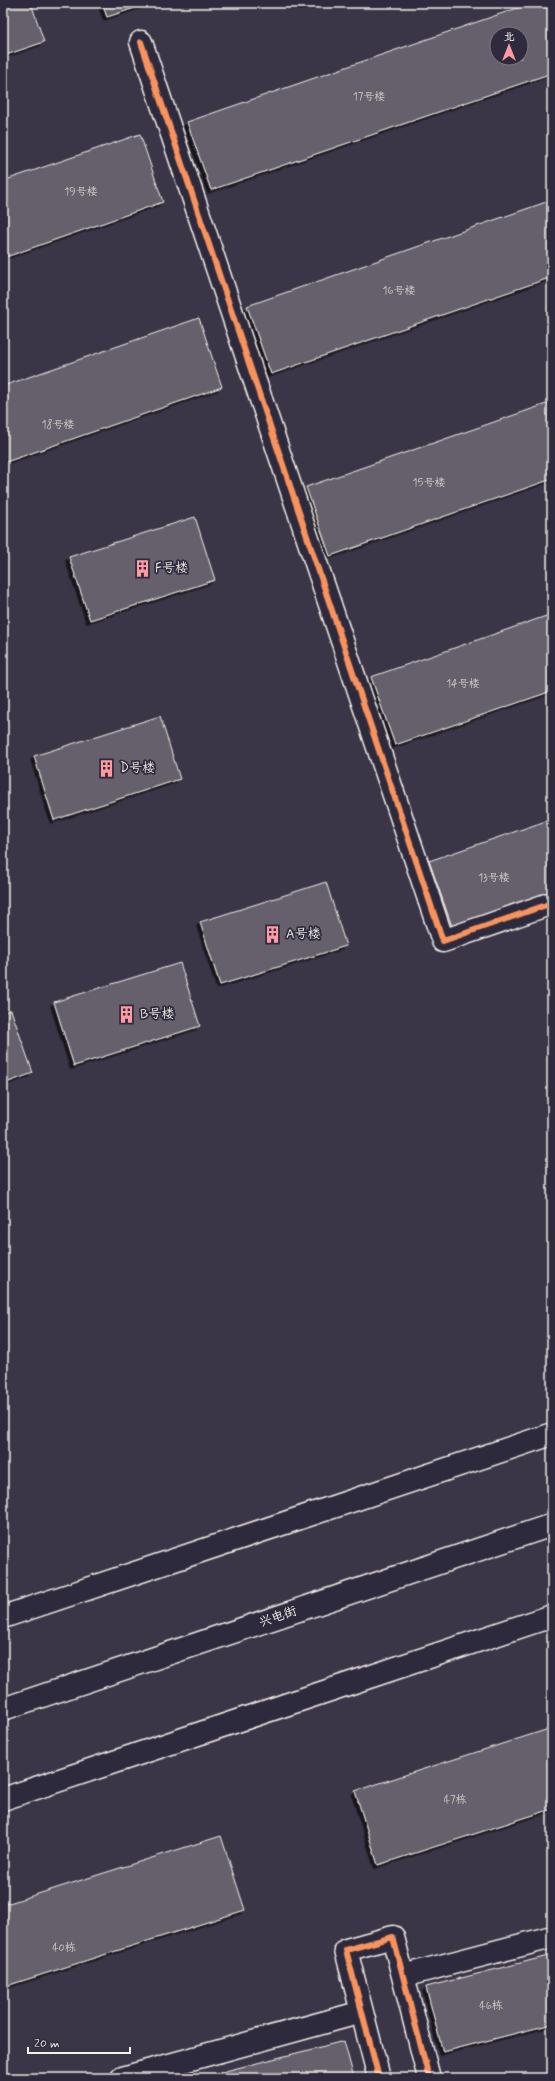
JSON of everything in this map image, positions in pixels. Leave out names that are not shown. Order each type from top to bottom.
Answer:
[{"type":"street","points":[[141,42],[443,941],[552,903]]},
{"type":"street","points":[[3,1617],[552,1434]]},
{"type":"street","name":"兴电街","points":[[3,1709],[552,1525]]},
{"type":"street","points":[[3,1800],[552,1616]]},
{"type":"street","points":[[379,2078],[346,1950],[393,1937],[429,2078]]},
{"type":"street","points":[[403,1976],[552,1937]]},
{"type":"street","points":[[122,2078],[362,2012]]},
{"type":"building","points":[[3,3],[31,3],[44,42],[3,56]]},
{"type":"building","points":[[102,3],[150,3],[107,17]]},
{"type":"building","points":[[532,3],[552,3],[552,73],[211,190],[187,122]]},
{"type":"building","points":[[140,134],[163,202],[3,258],[3,181]]},
{"type":"building","points":[[552,200],[552,277],[271,374],[247,306]]},
{"type":"building","points":[[199,318],[222,387],[3,463],[3,386]]},
{"type":"building","points":[[552,402],[552,479],[330,556],[306,487]]},
{"type":"building","name":"F号楼","points":[[195,517],[215,580],[90,620],[69,557]]},
{"type":"building","points":[[552,614],[552,691],[395,745],[371,677]]},
{"type":"building","name":"D号楼","points":[[160,716],[180,779],[54,820],[34,756]]},
{"type":"building","points":[[552,819],[552,895],[453,929],[429,861]]},
{"type":"building","name":"A号楼","points":[[326,882],[346,946],[220,985],[200,922]]},
{"type":"building","name":"B号楼","points":[[180,963],[200,1026],[74,1066],[54,1002]]},
{"type":"building","points":[[11,1010],[33,1073],[3,1084],[3,1012]]},
{"type":"building","points":[[552,1728],[552,1809],[378,1865],[355,1791]]},
{"type":"building","points":[[221,1836],[245,1910],[3,1987],[3,1905]]},
{"type":"building","points":[[552,1955],[552,2024],[443,2052],[426,1987]]},
{"type":"building","points":[[344,2041],[354,2078],[198,2078]]},
{"type":"cycle path","points":[[141,42],[443,941],[552,903]]},
{"type":"cycle path","points":[[379,2078],[346,1950],[393,1937],[429,2078]]},
{"type":"place","name":"F号楼","points":[[142,568]]},
{"type":"place","name":"D号楼","points":[[107,768]]},
{"type":"place","name":"A号楼","points":[[273,934]]},
{"type":"place","name":"B号楼","points":[[127,1014]]}]
